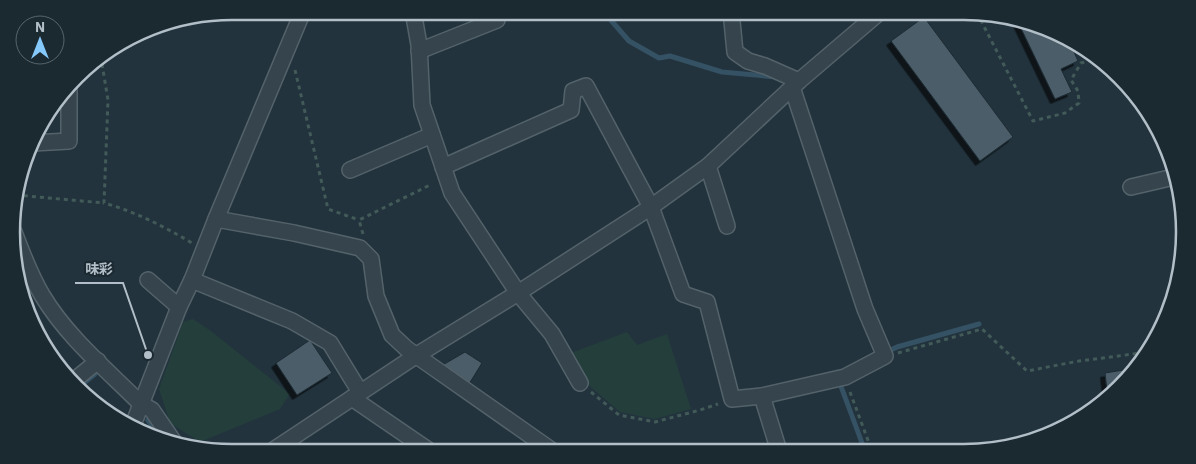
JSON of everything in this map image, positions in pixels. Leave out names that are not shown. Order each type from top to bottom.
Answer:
[{"type":"street","points":[[135,420],[179,307],[192,280],[299,20]]},
{"type":"street","points":[[414,20],[419,51],[422,105],[452,193],[518,293],[552,334],[580,384]]},
{"type":"street","points":[[419,51],[497,20]]},
{"type":"street","points":[[445,172],[571,110],[574,91],[586,86],[651,207],[683,294],[707,302],[732,399],[762,396],[845,377],[885,356],[865,309],[796,84],[765,66],[748,61],[735,52],[732,20]]},
{"type":"street","points":[[282,444],[417,355],[518,293],[651,207],[708,166],[796,84],[871,20]]},
{"type":"street","points":[[40,143],[69,141],[69,97]]},
{"type":"street","points":[[350,170],[432,135]]},
{"type":"street","points":[[708,166],[727,226]]},
{"type":"street","points":[[1131,187],[1169,178]]},
{"type":"street","points":[[216,218],[360,248],[371,259],[376,296],[392,335],[407,349],[543,444]]},
{"type":"street","points":[[20,249],[42,296],[70,333],[141,404],[152,410],[169,434]]},
{"type":"street","points":[[148,280],[179,307]]},
{"type":"street","points":[[192,280],[292,321],[330,343],[356,395],[421,444]]},
{"type":"street","points":[[77,377],[98,361]]},
{"type":"street","points":[[762,396],[777,444]]},
{"type":"path","points":[[981,20],[1033,121],[1065,113],[1079,103],[1078,91],[1071,80],[1081,63],[1089,61]]},
{"type":"path","points":[[289,44],[328,209],[359,220],[445,172]]},
{"type":"path","points":[[102,65],[108,100],[104,202]]},
{"type":"path","points":[[23,196],[104,202],[124,208],[156,222],[204,250]]},
{"type":"path","points":[[359,220],[371,259]]},
{"type":"path","points":[[885,356],[982,329],[1027,371],[1079,360],[1138,353]]},
{"type":"path","points":[[845,377],[869,444]]},
{"type":"path","points":[[580,384],[619,414],[655,422],[732,399]]},
{"type":"green space","points":[[193,319],[211,331],[290,394],[280,409],[201,442],[170,423],[159,389],[183,322]]},
{"type":"green space","points":[[627,332],[637,345],[667,334],[691,409],[655,419],[620,412],[585,382],[568,354]]},
{"type":"building","points":[[920,20],[926,20],[1013,137],[980,161],[891,41]]},
{"type":"building","points":[[1021,27],[1045,36],[1073,50],[1078,61],[1061,69],[1072,92],[1055,99]]},
{"type":"building","points":[[310,340],[332,373],[297,395],[276,363]]},
{"type":"building","points":[[465,352],[482,363],[469,384],[441,366]]},
{"type":"building","points":[[1125,370],[1107,388],[1105,373]]},
{"type":"waterway","points":[[611,20],[629,41],[659,58],[670,56],[722,72],[777,77]]},
{"type":"waterway","points":[[885,353],[897,347],[979,324]]},
{"type":"waterway","points":[[83,383],[95,374]]},
{"type":"waterway","points":[[839,381],[862,444]]},
{"type":"waterway","points":[[148,420],[154,429]]},
{"type":"place","name":"味彩","points":[[148,355]]}]
